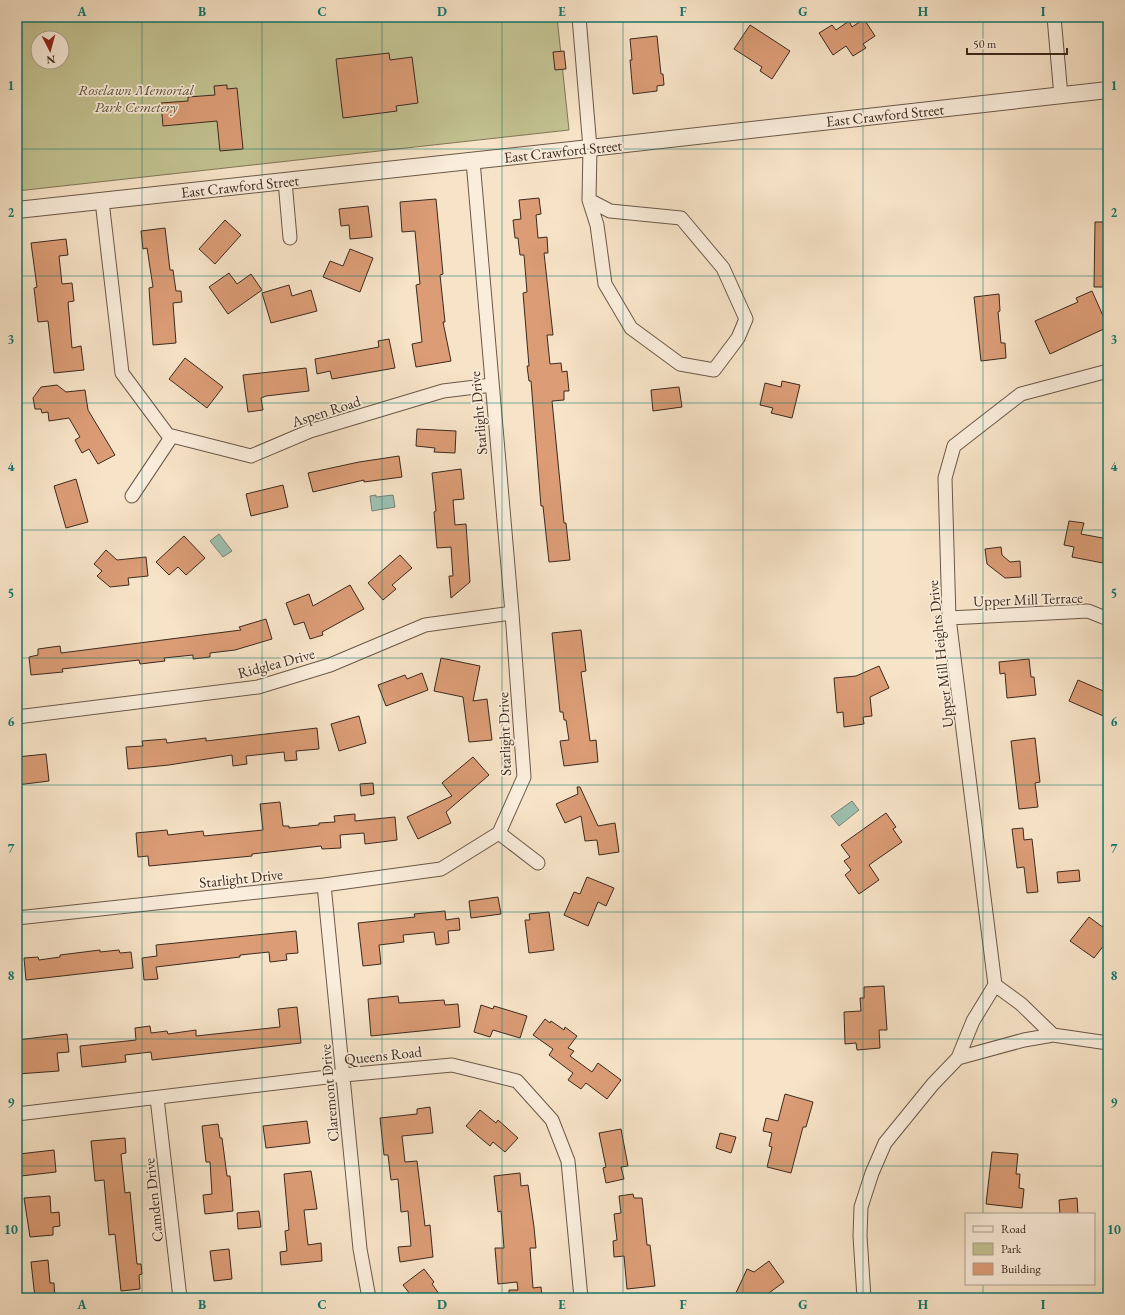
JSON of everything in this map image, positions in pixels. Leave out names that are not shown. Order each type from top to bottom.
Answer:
[{"type":"street","points":[[579,17],[590,148],[589,200],[597,226],[605,284],[631,328],[680,364],[714,370],[738,338],[746,319],[723,268],[681,218],[610,211],[589,200]]},
{"type":"street","points":[[1054,17],[1060,96]]},
{"type":"street","name":"East Crawford Street","points":[[17,210],[1108,90]]},
{"type":"street","name":"Starlight Drive","points":[[17,918],[324,885],[441,869],[498,833],[524,777],[512,613],[473,161]]},
{"type":"street","points":[[286,181],[290,238]]},
{"type":"street","points":[[102,201],[122,373],[168,435],[172,436],[132,496]]},
{"type":"street","name":"Upper Mill Heights Drive","points":[[995,985],[949,618],[945,478],[954,446],[1021,394],[1108,371]]},
{"type":"street","name":"Aspen Road","points":[[172,436],[251,456],[310,431],[444,391],[492,386]]},
{"type":"street","name":"Upper Mill Terrace","points":[[949,618],[1088,611],[1108,619]]},
{"type":"street","name":"Ridglea Drive","points":[[17,717],[258,687],[330,666],[425,625],[512,613]]},
{"type":"street","points":[[498,833],[538,863]]},
{"type":"street","name":"Claremont Drive","points":[[324,885],[344,1075],[360,1249],[369,1298]]},
{"type":"street","points":[[864,1298],[860,1236],[861,1207],[872,1173],[885,1143],[933,1084],[958,1058],[973,1021],[995,985],[1021,1004],[1052,1035]]},
{"type":"street","points":[[958,1058],[1024,1040],[1052,1035],[1108,1043]]},
{"type":"street","name":"Queens Road","points":[[17,1114],[344,1075],[452,1065],[517,1081],[552,1120],[568,1161],[581,1298]]},
{"type":"street","name":"Camden Drive","points":[[157,1098],[180,1298]]},
{"type":"green space","name":"Roselawn Memorial Park Cemetery","points":[[17,17],[557,17],[569,130],[17,191]]},
{"type":"shaded area","points":[[376,495],[376,497],[393,495],[395,507],[372,511],[370,496]]},
{"type":"shaded area","points":[[219,534],[232,551],[223,557],[210,541]]},
{"type":"shaded area","points":[[852,801],[859,810],[839,826],[831,816]]},
{"type":"building","points":[[864,19],[875,36],[863,44],[866,48],[853,56],[846,46],[833,55],[819,33],[832,25],[836,30],[849,21],[852,27]]},
{"type":"building","points":[[750,25],[790,51],[772,79],[760,71],[762,67],[734,49]]},
{"type":"building","points":[[657,36],[661,74],[663,74],[664,85],[657,86],[657,91],[633,94],[630,39]]},
{"type":"building","points":[[564,51],[566,69],[555,70],[553,52]]},
{"type":"building","points":[[389,53],[390,60],[412,57],[418,103],[396,106],[397,111],[343,118],[336,59]]},
{"type":"building","points":[[227,85],[227,89],[237,88],[243,149],[220,151],[217,121],[163,126],[161,103],[188,101],[188,97],[215,95],[214,86]]},
{"type":"building","points":[[539,198],[541,214],[536,215],[538,238],[547,237],[548,253],[544,253],[553,335],[547,335],[550,364],[561,363],[562,372],[567,371],[569,391],[564,391],[564,400],[552,401],[564,523],[566,523],[570,560],[549,562],[543,506],[541,506],[531,381],[529,381],[527,366],[529,366],[523,293],[527,292],[524,255],[520,255],[518,238],[515,238],[513,220],[521,219],[519,200]]},
{"type":"building","points":[[436,199],[443,274],[440,275],[445,322],[443,322],[451,361],[416,367],[412,344],[422,342],[416,285],[420,284],[415,231],[402,232],[400,202]]},
{"type":"building","points":[[368,206],[372,237],[350,239],[349,225],[341,226],[339,209]]},
{"type":"building","points":[[225,220],[241,235],[215,264],[199,249]]},
{"type":"building","points":[[1095,222],[1108,222],[1108,287],[1094,287]]},
{"type":"building","points":[[165,228],[170,270],[173,270],[176,291],[181,291],[182,302],[173,303],[176,343],[153,345],[149,288],[153,287],[147,248],[143,249],[141,231]]},
{"type":"building","points":[[66,239],[68,255],[59,256],[62,284],[72,283],[74,301],[68,302],[72,348],[81,346],[84,370],[54,373],[48,321],[38,322],[34,288],[37,287],[31,243]]},
{"type":"building","points":[[350,249],[373,258],[360,292],[323,277],[330,261],[343,266]]},
{"type":"building","points":[[229,273],[237,284],[251,274],[262,290],[228,314],[209,287]]},
{"type":"building","points":[[289,285],[292,296],[311,290],[317,311],[271,323],[262,293]]},
{"type":"building","points":[[1092,291],[1108,327],[1050,354],[1035,321],[1078,302],[1076,298]]},
{"type":"building","points":[[999,294],[1000,311],[998,312],[1001,343],[1005,343],[1006,358],[981,361],[974,297]]},
{"type":"building","points":[[389,339],[395,368],[332,379],[330,371],[317,374],[315,359],[379,347],[378,341]]},
{"type":"building","points":[[185,358],[223,387],[207,408],[169,379]]},
{"type":"building","points":[[306,368],[309,391],[266,396],[261,398],[263,410],[248,412],[243,375]]},
{"type":"building","points":[[782,381],[800,385],[792,418],[771,413],[773,408],[760,405],[765,383],[781,387]]},
{"type":"building","points":[[57,385],[66,392],[85,390],[88,410],[115,455],[98,464],[89,449],[82,453],[75,440],[80,437],[69,418],[49,421],[48,412],[42,413],[41,409],[35,409],[33,398],[41,387]]},
{"type":"building","points":[[679,387],[682,407],[653,411],[651,390]]},
{"type":"building","points":[[417,429],[456,431],[455,453],[434,452],[435,448],[416,446]]},
{"type":"building","points":[[399,456],[402,477],[364,482],[364,480],[313,492],[308,473],[359,462]]},
{"type":"building","points":[[461,469],[464,499],[453,500],[455,525],[466,524],[470,582],[451,598],[449,576],[453,576],[451,547],[437,548],[434,512],[436,511],[432,473]]},
{"type":"building","points":[[76,479],[88,522],[66,528],[54,486]]},
{"type":"building","points":[[283,485],[288,507],[251,516],[246,494]]},
{"type":"building","points":[[1069,521],[1084,523],[1081,534],[1108,539],[1108,564],[1072,557],[1074,547],[1064,545]]},
{"type":"building","points":[[184,536],[205,558],[186,575],[178,567],[169,575],[156,562]]},
{"type":"building","points":[[1001,547],[1002,555],[1010,562],[1020,561],[1021,577],[1005,578],[987,564],[985,549]]},
{"type":"building","points":[[106,550],[117,560],[146,557],[148,576],[128,578],[129,585],[110,587],[97,576],[102,571],[94,564]]},
{"type":"building","points":[[400,555],[412,568],[392,585],[396,589],[383,600],[368,583]]},
{"type":"building","points":[[350,585],[364,609],[322,632],[323,635],[310,639],[304,622],[294,625],[286,603],[309,594],[313,606]]},
{"type":"building","points":[[266,619],[272,639],[235,650],[210,653],[210,657],[193,659],[193,655],[164,658],[165,661],[140,664],[139,660],[62,669],[63,672],[31,675],[29,657],[38,655],[38,649],[60,646],[61,653],[241,630],[239,627]]},
{"type":"building","points":[[581,630],[586,671],[581,672],[590,741],[596,740],[598,762],[564,766],[560,741],[569,740],[566,720],[564,720],[563,712],[560,712],[552,633]]},
{"type":"building","points":[[441,658],[480,666],[473,701],[487,699],[492,740],[469,742],[463,697],[434,691]]},
{"type":"building","points":[[1029,659],[1031,677],[1034,677],[1036,695],[1007,698],[1005,673],[1000,674],[999,662]]},
{"type":"building","points":[[879,666],[889,688],[870,697],[872,716],[863,717],[864,724],[844,727],[843,712],[837,713],[834,678],[856,676]]},
{"type":"building","points":[[422,673],[428,690],[386,706],[378,685],[405,675],[407,679]]},
{"type":"building","points":[[1078,680],[1108,693],[1108,718],[1069,701]]},
{"type":"building","points":[[359,716],[366,743],[339,751],[331,724]]},
{"type":"building","points":[[317,728],[319,749],[296,751],[297,760],[285,761],[284,752],[246,756],[247,764],[233,766],[232,755],[169,765],[128,769],[126,747],[143,746],[142,741],[166,739],[167,743],[206,738],[206,741]]},
{"type":"building","points":[[1035,738],[1040,782],[1035,783],[1038,807],[1019,809],[1011,741]]},
{"type":"building","points":[[46,754],[49,781],[17,785],[17,757]]},
{"type":"building","points":[[473,757],[489,775],[446,812],[451,823],[418,839],[407,817],[452,796],[442,783]]},
{"type":"building","points":[[373,783],[374,794],[361,796],[360,784]]},
{"type":"building","points":[[577,787],[580,787],[598,826],[615,823],[619,852],[599,855],[597,840],[585,841],[581,816],[565,823],[556,804],[578,794]]},
{"type":"building","points":[[280,802],[283,826],[289,826],[289,828],[335,822],[334,816],[355,814],[355,821],[395,817],[397,840],[365,844],[364,833],[340,835],[341,848],[322,849],[321,846],[252,854],[252,856],[149,866],[148,856],[138,857],[136,833],[167,830],[168,835],[203,831],[204,836],[263,830],[260,804]]},
{"type":"building","points":[[886,813],[896,827],[893,829],[902,842],[869,865],[879,880],[859,894],[845,875],[851,870],[844,861],[850,857],[841,845]]},
{"type":"building","points":[[1023,828],[1024,840],[1032,839],[1038,892],[1027,893],[1024,867],[1017,868],[1012,829]]},
{"type":"building","points":[[1079,870],[1080,881],[1058,883],[1057,872]]},
{"type":"building","points":[[587,877],[614,888],[606,906],[598,902],[588,926],[564,915],[574,892],[580,894]]},
{"type":"building","points":[[498,897],[501,914],[471,918],[469,901]]},
{"type":"building","points":[[445,911],[446,920],[459,918],[460,930],[448,931],[449,943],[436,945],[434,932],[403,935],[404,942],[379,945],[381,964],[363,966],[358,923],[415,917],[414,914]]},
{"type":"building","points":[[549,912],[554,950],[529,953],[525,920],[530,920],[529,914]]},
{"type":"building","points":[[1089,917],[1108,931],[1108,940],[1094,958],[1070,941]]},
{"type":"building","points":[[296,931],[298,953],[286,954],[287,960],[270,962],[269,952],[240,955],[240,957],[156,967],[158,979],[144,980],[142,958],[157,956],[156,945]]},
{"type":"building","points":[[100,950],[100,952],[119,950],[120,953],[131,952],[133,968],[26,980],[24,958],[38,957],[39,960],[60,957],[60,955]]},
{"type":"building","points":[[884,986],[887,1030],[879,1030],[880,1048],[857,1050],[856,1043],[845,1044],[844,1012],[861,1011],[860,998],[864,998],[864,987]]},
{"type":"building","points":[[398,996],[399,1003],[444,1000],[445,1005],[458,1004],[460,1027],[371,1036],[368,999]]},
{"type":"building","points":[[481,1005],[493,1009],[494,1006],[527,1016],[520,1038],[493,1030],[490,1037],[474,1032]]},
{"type":"building","points":[[297,1007],[301,1043],[152,1060],[151,1052],[125,1055],[126,1062],[82,1067],[80,1046],[136,1040],[135,1028],[150,1026],[151,1033],[167,1031],[168,1034],[196,1030],[196,1036],[280,1027],[278,1009]]},
{"type":"building","points":[[545,1019],[550,1023],[551,1021],[564,1030],[565,1027],[577,1036],[568,1048],[574,1051],[570,1056],[592,1072],[598,1063],[621,1080],[607,1099],[586,1083],[581,1089],[568,1080],[573,1073],[549,1055],[553,1049],[533,1035]]},
{"type":"building","points":[[67,1034],[69,1052],[57,1053],[59,1071],[17,1074],[17,1040]]},
{"type":"building","points":[[785,1094],[813,1102],[806,1127],[803,1127],[791,1173],[767,1167],[772,1147],[769,1146],[772,1133],[763,1131],[766,1118],[778,1121]]},
{"type":"building","points":[[430,1107],[433,1133],[402,1136],[405,1162],[417,1161],[425,1226],[430,1225],[433,1257],[400,1262],[398,1247],[411,1246],[408,1211],[401,1212],[398,1179],[391,1180],[388,1155],[384,1155],[380,1118],[417,1114],[417,1109]]},
{"type":"building","points":[[480,1110],[496,1123],[498,1120],[518,1138],[505,1152],[493,1142],[490,1146],[466,1126]]},
{"type":"building","points":[[307,1121],[310,1143],[266,1148],[263,1126]]},
{"type":"building","points":[[218,1124],[220,1138],[222,1138],[227,1176],[230,1176],[233,1211],[205,1214],[203,1195],[212,1194],[210,1162],[206,1162],[202,1126]]},
{"type":"building","points":[[621,1129],[628,1166],[621,1167],[624,1179],[606,1183],[603,1168],[606,1167],[599,1133]]},
{"type":"building","points":[[720,1133],[736,1137],[731,1153],[716,1148]]},
{"type":"building","points":[[125,1138],[126,1153],[121,1154],[125,1193],[130,1192],[137,1264],[141,1264],[142,1274],[139,1275],[140,1289],[121,1291],[115,1234],[109,1235],[104,1180],[95,1181],[91,1141]]},
{"type":"building","points":[[54,1150],[56,1172],[21,1176],[19,1154]]},
{"type":"building","points":[[992,1152],[1018,1154],[1016,1174],[1020,1174],[1019,1188],[1024,1189],[1022,1208],[986,1204]]},
{"type":"building","points":[[311,1171],[317,1209],[304,1210],[308,1245],[321,1243],[322,1261],[281,1265],[280,1252],[287,1251],[285,1231],[289,1230],[284,1174]]},
{"type":"building","points":[[520,1173],[521,1186],[528,1185],[534,1227],[536,1248],[530,1248],[533,1288],[541,1287],[542,1298],[509,1298],[509,1290],[518,1290],[517,1282],[498,1284],[495,1248],[504,1248],[501,1211],[498,1212],[494,1176]]},
{"type":"building","points":[[633,1194],[634,1198],[642,1198],[647,1245],[650,1245],[655,1286],[627,1289],[624,1256],[614,1257],[613,1241],[617,1240],[614,1214],[621,1213],[619,1196]]},
{"type":"building","points":[[50,1196],[51,1213],[59,1212],[60,1226],[53,1227],[53,1235],[30,1237],[24,1198]]},
{"type":"building","points":[[1077,1198],[1078,1213],[1060,1213],[1059,1200]]},
{"type":"building","points":[[259,1211],[261,1227],[238,1229],[237,1213]]},
{"type":"building","points":[[229,1249],[232,1279],[214,1281],[210,1251]]},
{"type":"building","points":[[48,1260],[50,1283],[54,1283],[55,1298],[35,1298],[31,1262]]},
{"type":"building","points":[[769,1261],[784,1282],[762,1298],[742,1298],[735,1295],[747,1269],[754,1272]]},
{"type":"building","points":[[424,1269],[434,1282],[432,1284],[442,1298],[413,1298],[403,1285]]}]
